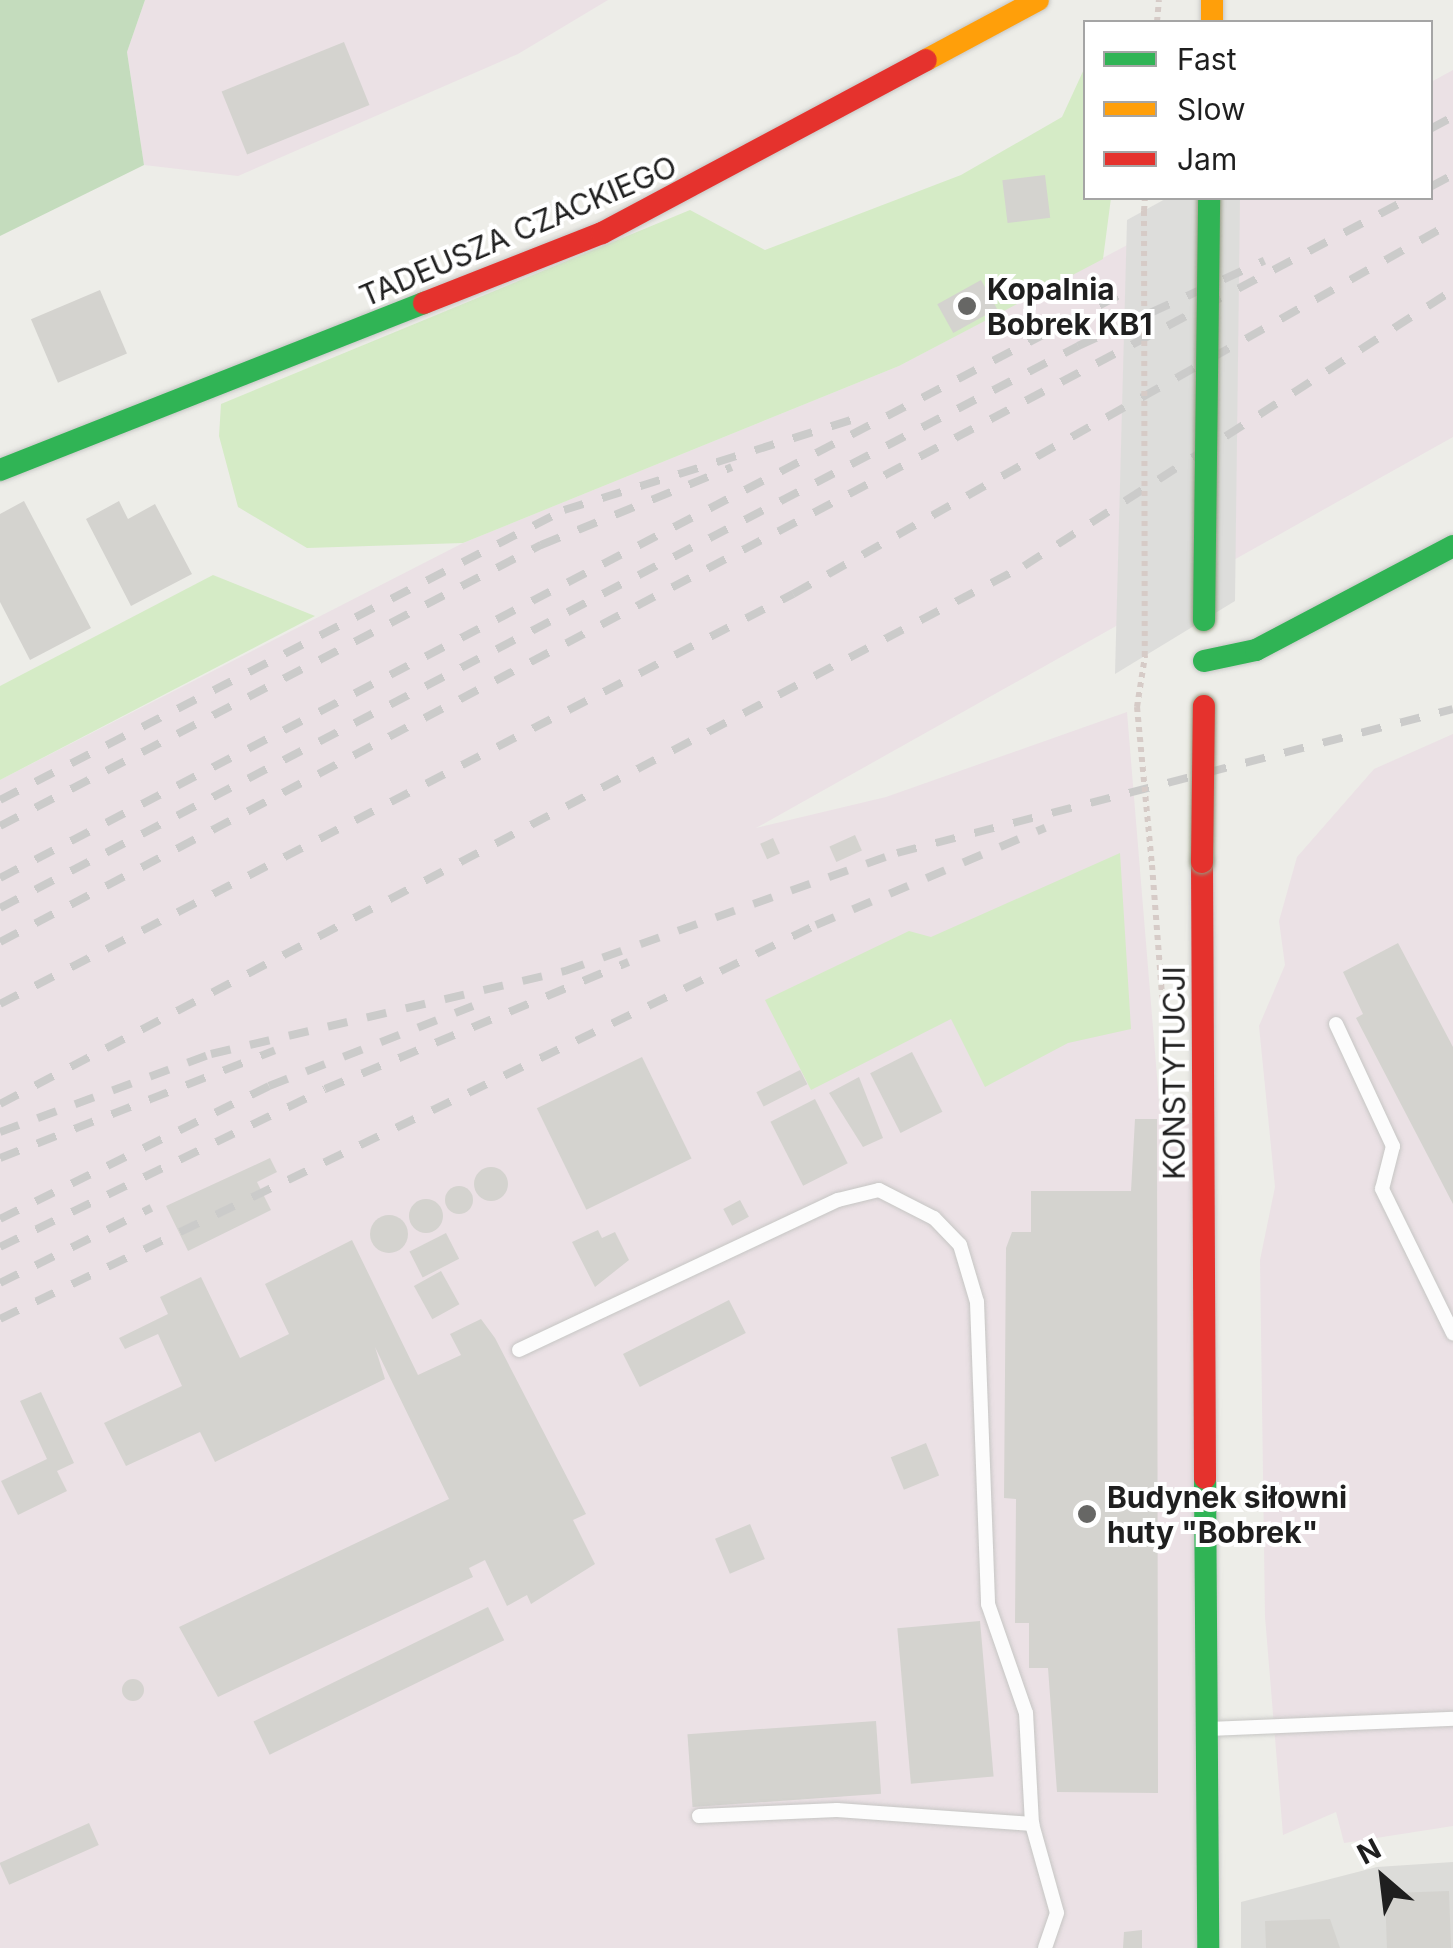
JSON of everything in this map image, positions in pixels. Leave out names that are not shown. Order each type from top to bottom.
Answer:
[{"type":"street","name":"TADEUSZA CZACKIEGO","points":[[0,470],[602,232],[1038,0]]},
{"type":"street","name":"KONSTYTUCJI","points":[[1208,1948],[1202,862],[1209,200]]},
{"type":"street","points":[[1204,661],[1256,650],[1453,546]]},
{"type":"lane","points":[[1336,1024],[1394,1146],[1382,1189],[1453,1333]]},
{"type":"lane","points":[[519,1350],[838,1200],[879,1190],[934,1218],[960,1245],[977,1302],[988,1604],[1026,1713],[1032,1824],[1057,1913],[1045,1948]]},
{"type":"lane","points":[[1209,1729],[1453,1719]]},
{"type":"lane","points":[[699,1816],[836,1810],[1032,1824]]},
{"type":"path","points":[[1145,200],[1146,656],[1137,707],[1152,865]]},
{"type":"shaded area","points":[[145,0],[608,0],[518,54],[238,176],[144,165],[127,52]]},
{"type":"shaded area","points":[[1453,70],[1453,437],[756,828],[886,797],[1127,712],[1160,1113],[1205,1113],[1208,1948],[0,1948],[0,780],[463,543],[899,366],[1212,200],[1433,200],[1433,81]]},
{"type":"shaded area","points":[[1453,734],[1453,1826],[1344,1843],[1336,1812],[1283,1835],[1265,1617],[1260,1260],[1275,1187],[1259,1026],[1285,965],[1279,921],[1297,857],[1374,769]]},
{"type":"shaded area","points":[[1453,1862],[1453,1948],[1241,1948],[1241,1902],[1377,1867]]},
{"type":"green space","points":[[0,0],[145,0],[127,52],[144,165],[0,236]]},
{"type":"green space","points":[[1083,71],[1083,200],[1111,200],[1103,259],[899,366],[463,543],[307,548],[238,507],[219,436],[221,404],[690,210],[765,250],[961,175],[1062,117]]},
{"type":"green space","points":[[213,575],[315,616],[0,780],[0,686]]},
{"type":"green space","points":[[1120,853],[1131,1029],[1068,1043],[985,1087],[951,1019],[811,1090],[765,1000],[909,931],[931,937]]},
{"type":"pier","points":[[1163,200],[1240,200],[1235,601],[1115,674],[1127,220]]},
{"type":"building","points":[[344,42],[369,105],[247,154],[222,91]]},
{"type":"building","points":[[1045,175],[1050,218],[1008,223],[1002,180]]},
{"type":"building","name":"Kopalnia Bobrek KB1","points":[[981,280],[997,309],[953,333],[937,304]]},
{"type":"building","points":[[100,290],[127,354],[58,383],[31,319]]},
{"type":"building","points":[[24,501],[91,628],[30,660],[0,602],[0,514]]},
{"type":"building","points":[[119,501],[128,519],[155,504],[192,574],[131,606],[86,519]]},
{"type":"building","points":[[855,835],[862,851],[836,862],[829,846]]},
{"type":"building","points":[[773,838],[780,854],[767,859],[760,844]]},
{"type":"building","points":[[1398,943],[1453,1047],[1453,1204],[1356,1018],[1363,1014],[1343,972]]},
{"type":"building","points":[[912,1052],[942,1112],[901,1133],[870,1073]]},
{"type":"building","points":[[642,1057],[692,1159],[586,1210],[537,1108]]},
{"type":"building","points":[[800,1070],[807,1084],[764,1107],[756,1092]]},
{"type":"building","points":[[859,1077],[883,1138],[863,1147],[829,1093]]},
{"type":"building","points":[[815,1099],[848,1163],[803,1186],[770,1122]]},
{"type":"building","name":"Budynek siłowni huty \"Bobrek\"","points":[[1135,1119],[1157,1119],[1158,1793],[1057,1792],[1048,1668],[1029,1668],[1029,1623],[1015,1623],[1016,1499],[1004,1498],[1006,1248],[1012,1232],[1031,1232],[1031,1191],[1131,1191]]},
{"type":"building","points":[[270,1158],[277,1172],[257,1182],[271,1210],[188,1251],[166,1206]]},
{"type":"building","points":[[491,1167],[503,1172],[508,1184],[503,1196],[491,1201],[479,1196],[474,1184],[479,1172]]},
{"type":"building","points":[[459,1186],[469,1190],[473,1200],[469,1210],[459,1214],[449,1210],[445,1200],[449,1190]]},
{"type":"building","points":[[426,1199],[438,1204],[443,1216],[438,1228],[426,1233],[414,1228],[409,1216],[414,1204]]},
{"type":"building","points":[[740,1200],[749,1217],[732,1226],[723,1209]]},
{"type":"building","points":[[389,1215],[403,1220],[408,1234],[403,1248],[389,1253],[375,1248],[370,1234],[375,1220]]},
{"type":"building","points":[[598,1230],[602,1238],[615,1232],[629,1260],[595,1287],[572,1242]]},
{"type":"building","points":[[446,1233],[459,1259],[423,1277],[409,1252]]},
{"type":"building","points":[[352,1240],[418,1375],[461,1355],[450,1334],[481,1319],[495,1338],[586,1514],[573,1520],[595,1564],[531,1604],[527,1595],[507,1606],[485,1560],[469,1568],[473,1577],[218,1697],[179,1627],[449,1499],[375,1347],[385,1379],[215,1462],[200,1432],[126,1466],[104,1423],[182,1386],[158,1334],[125,1349],[119,1338],[168,1314],[160,1297],[201,1277],[240,1358],[289,1334],[265,1284]]},
{"type":"building","points":[[441,1271],[459,1304],[432,1319],[414,1286]]},
{"type":"building","points":[[729,1300],[746,1333],[640,1387],[623,1354]]},
{"type":"building","points":[[41,1392],[74,1463],[57,1471],[67,1491],[18,1515],[1,1481],[47,1459],[20,1401]]},
{"type":"building","points":[[926,1443],[939,1475],[904,1490],[891,1457]]},
{"type":"building","points":[[750,1524],[765,1559],[730,1574],[715,1539]]},
{"type":"building","points":[[488,1607],[504,1640],[270,1755],[253,1721]]},
{"type":"building","points":[[980,1621],[994,1776],[911,1784],[897,1628]]},
{"type":"building","points":[[133,1679],[141,1682],[141,1698],[133,1701],[125,1698],[122,1690],[125,1682]]},
{"type":"building","points":[[876,1721],[881,1794],[693,1807],[687,1734]]},
{"type":"building","points":[[89,1823],[99,1845],[9,1885],[0,1863]]},
{"type":"building","points":[[1449,1891],[1451,1948],[1387,1948],[1385,1893]]},
{"type":"building","points":[[1330,1919],[1340,1948],[1266,1948],[1265,1921]]},
{"type":"building","points":[[1142,1930],[1142,1948],[1123,1948],[1124,1932]]},
{"type":"railway","points":[[1433,127],[1453,117]]},
{"type":"railway","points":[[1433,185],[1453,175]]},
{"type":"railway","points":[[0,942],[1406,200]]},
{"type":"railway","points":[[0,1004],[793,594],[1453,222]]},
{"type":"railway","points":[[0,908],[1078,346],[1264,261]]},
{"type":"railway","points":[[0,878],[1131,289]]},
{"type":"railway","points":[[0,1104],[1024,566],[1453,290]]},
{"type":"railway","points":[[0,800],[564,510],[868,415]]},
{"type":"railway","points":[[0,826],[541,545],[732,467]]},
{"type":"railway","points":[[0,1132],[211,1054],[565,971],[897,853],[1453,709]]},
{"type":"railway","points":[[0,1319],[816,925],[1045,828]]},
{"type":"railway","points":[[0,1247],[325,1089],[628,962]]},
{"type":"railway","points":[[0,1219],[269,1086],[473,1006]]},
{"type":"railway","points":[[0,1158],[275,1050]]},
{"type":"railway","points":[[0,1283],[151,1208]]},
{"type":"traffic: fast","points":[[1204,620],[1209,200]]},
{"type":"traffic: fast","points":[[0,470],[424,303]]},
{"type":"traffic: fast","points":[[1204,661],[1256,650],[1453,546]]},
{"type":"traffic: fast","points":[[1205,1478],[1208,1948]]},
{"type":"traffic: slow","points":[[926,60],[1038,0]]},
{"type":"traffic: slow","points":[[1212,0],[1212,20]]},
{"type":"traffic: jam","points":[[424,303],[602,233],[926,60]]},
{"type":"traffic: jam","points":[[1202,862],[1204,706]]},
{"type":"traffic: jam","points":[[1202,862],[1205,1478]]},
{"type":"place","name":"Kopalnia Bobrek KB1","points":[[967,306]]},
{"type":"place","name":"Budynek siłowni huty \"Bobrek\"","points":[[1087,1514]]}]
